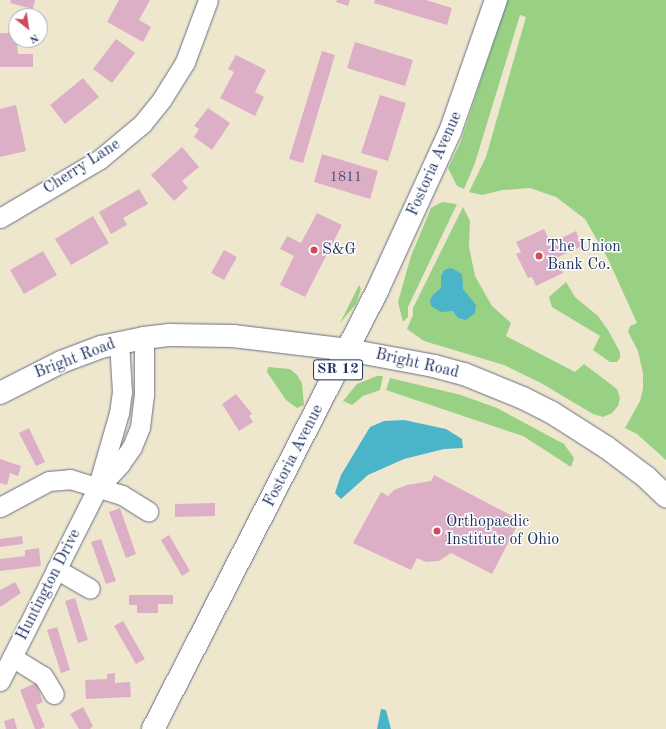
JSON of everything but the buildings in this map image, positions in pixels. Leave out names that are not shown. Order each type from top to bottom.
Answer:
[{"type":"main road","name":"Fostoria Avenue","points":[[153,729],[348,350],[450,132],[496,0]]},
{"type":"main road","name":"Bright Road","points":[[0,393],[61,362],[119,342],[144,338],[229,336],[348,350],[434,366],[472,377],[523,398],[551,412],[606,447],[646,477],[666,496]]},
{"type":"street","name":"Cherry Lane","points":[[0,218],[100,158],[142,124],[178,74],[194,42],[208,0]]},
{"type":"street","name":"Huntington Drive","points":[[97,489],[120,464],[132,447],[140,427],[144,395],[144,338]]},
{"type":"street","name":"Huntington Drive","points":[[0,681],[97,489],[119,413],[122,392],[119,342]]},
{"type":"street","points":[[0,507],[29,490],[59,479],[70,479],[97,489],[122,495],[148,511]]},
{"type":"street","points":[[56,569],[90,589]]},
{"type":"street","points":[[12,657],[43,676],[54,694]]},
{"type":"green space","points":[[507,0],[666,0],[666,460],[637,434],[625,428],[640,401],[643,388],[643,374],[638,351],[628,332],[630,326],[637,323],[608,259],[585,219],[556,197],[530,188],[503,190],[482,195],[469,192],[486,157],[526,17],[520,15],[475,163],[464,189],[457,186],[448,168],[461,141]]},
{"type":"green space","points":[[442,202],[457,204],[408,307],[408,317],[403,322],[398,302],[411,256],[431,208]]},
{"type":"green space","points":[[463,207],[470,221],[469,247],[475,276],[492,306],[511,323],[506,336],[575,372],[584,364],[617,389],[620,398],[618,406],[612,413],[603,417],[593,414],[541,383],[504,365],[424,341],[407,329],[413,315],[413,308]]},
{"type":"green space","points":[[566,282],[575,297],[598,316],[608,330],[620,352],[620,358],[617,362],[610,362],[593,350],[600,336],[552,307],[549,297]]},
{"type":"green space","points":[[359,285],[361,289],[356,304],[340,323]]},
{"type":"green space","points":[[268,367],[290,369],[297,375],[302,383],[304,405],[297,408],[286,400],[267,372]]},
{"type":"green space","points":[[377,376],[383,376],[380,390],[363,396],[352,405],[343,401],[357,384]]},
{"type":"green space","points":[[390,378],[461,395],[497,408],[564,444],[574,458],[571,467],[523,436],[386,390]]},
{"type":"water","points":[[451,268],[462,274],[463,289],[476,305],[475,313],[466,320],[458,318],[453,311],[441,312],[431,306],[430,300],[441,288],[441,276],[444,270]]},
{"type":"water","points":[[404,420],[446,429],[462,439],[463,448],[444,449],[404,459],[368,475],[341,499],[335,493],[341,475],[370,427],[384,421]]},
{"type":"water","points":[[381,709],[386,710],[391,729],[377,729]]},
{"type":"place","name":"S&G","points":[[314,250]]},
{"type":"place","name":"The Union Bank Co.","points":[[539,256]]},
{"type":"place","name":"Orthopaedic Institute of Ohio","points":[[437,531]]}]
